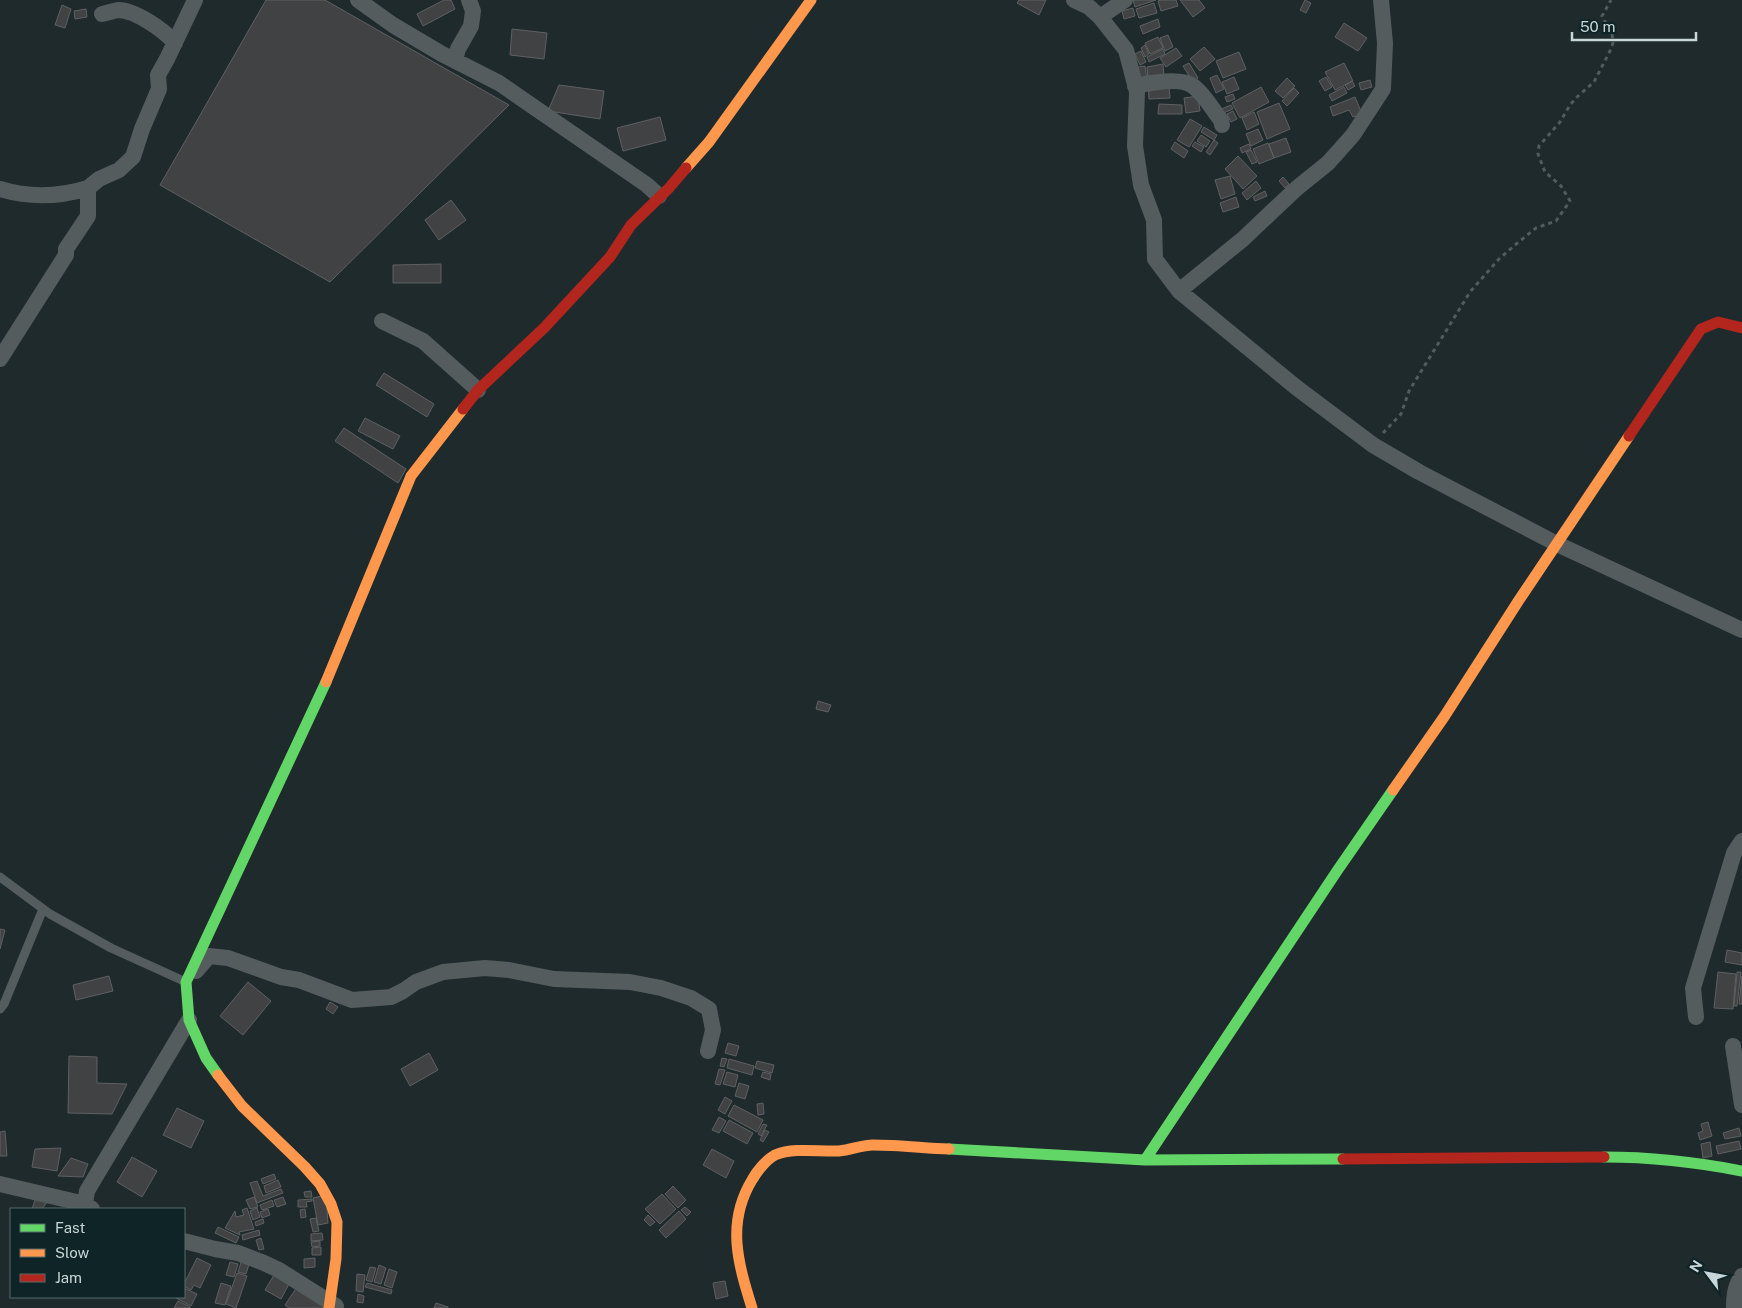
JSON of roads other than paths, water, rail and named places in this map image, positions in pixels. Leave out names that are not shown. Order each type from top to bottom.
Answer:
[{"type":"street","points":[[0,188],[24,195],[70,193],[88,188],[100,179],[119,170],[133,157],[142,129],[159,89],[158,75],[194,0]]},
{"type":"street","points":[[358,0],[393,25],[499,82],[660,196]]},
{"type":"street","points":[[455,60],[458,49],[471,26],[473,12],[469,0]]},
{"type":"street","points":[[333,1306],[337,1222],[328,1197],[320,1184],[305,1167],[242,1106],[206,1058],[189,1020],[186,982],[333,668],[411,476],[478,390],[544,328],[610,257],[631,224],[669,188],[709,142],[811,0]]},
{"type":"street","points":[[1074,0],[1089,7],[1100,17],[1126,50],[1137,92],[1135,146],[1141,185],[1154,220],[1155,259],[1179,291],[1297,388],[1373,445],[1419,472],[1557,544],[1742,630]]},
{"type":"street","points":[[1100,17],[1125,0]]},
{"type":"street","points":[[1179,291],[1251,233],[1297,188],[1328,163],[1353,135],[1383,89],[1385,43],[1381,0]]},
{"type":"street","points":[[102,14],[118,10],[136,15],[153,25],[175,43]]},
{"type":"street","points":[[1135,86],[1154,82],[1179,82],[1192,85],[1221,120],[1222,125]]},
{"type":"street","points":[[0,359],[66,255],[66,249],[88,216],[88,188]]},
{"type":"street","points":[[382,321],[423,341],[478,390]]},
{"type":"street","points":[[1145,1160],[1204,1074],[1337,871],[1444,717],[1700,329],[1718,322],[1742,328]]},
{"type":"street","points":[[1696,1017],[1693,988],[1734,853],[1742,841]]},
{"type":"street","points":[[186,982],[209,956],[228,958],[280,977],[299,980],[352,1000],[391,997],[416,982],[443,972],[485,968],[509,970],[554,979],[630,982],[661,988],[691,998],[709,1009],[713,1030],[708,1051]]},
{"type":"street","points":[[0,1184],[88,1206],[87,1191],[189,1020]]},
{"type":"street","points":[[1733,1046],[1742,1105]]},
{"type":"street","points":[[752,1308],[738,1258],[736,1232],[739,1208],[743,1194],[762,1166],[774,1156],[790,1152],[842,1151],[871,1145],[1145,1160],[1628,1157],[1694,1162],[1742,1171]]},
{"type":"street","points":[[185,1241],[238,1253],[264,1263],[280,1270],[333,1306]]},
{"type":"street","points":[[1734,1308],[1736,1284],[1742,1276]]},
{"type":"lane","points":[[0,877],[43,909],[111,948],[186,982]]},
{"type":"lane","points":[[0,1009],[4,1004],[43,909]]}]
